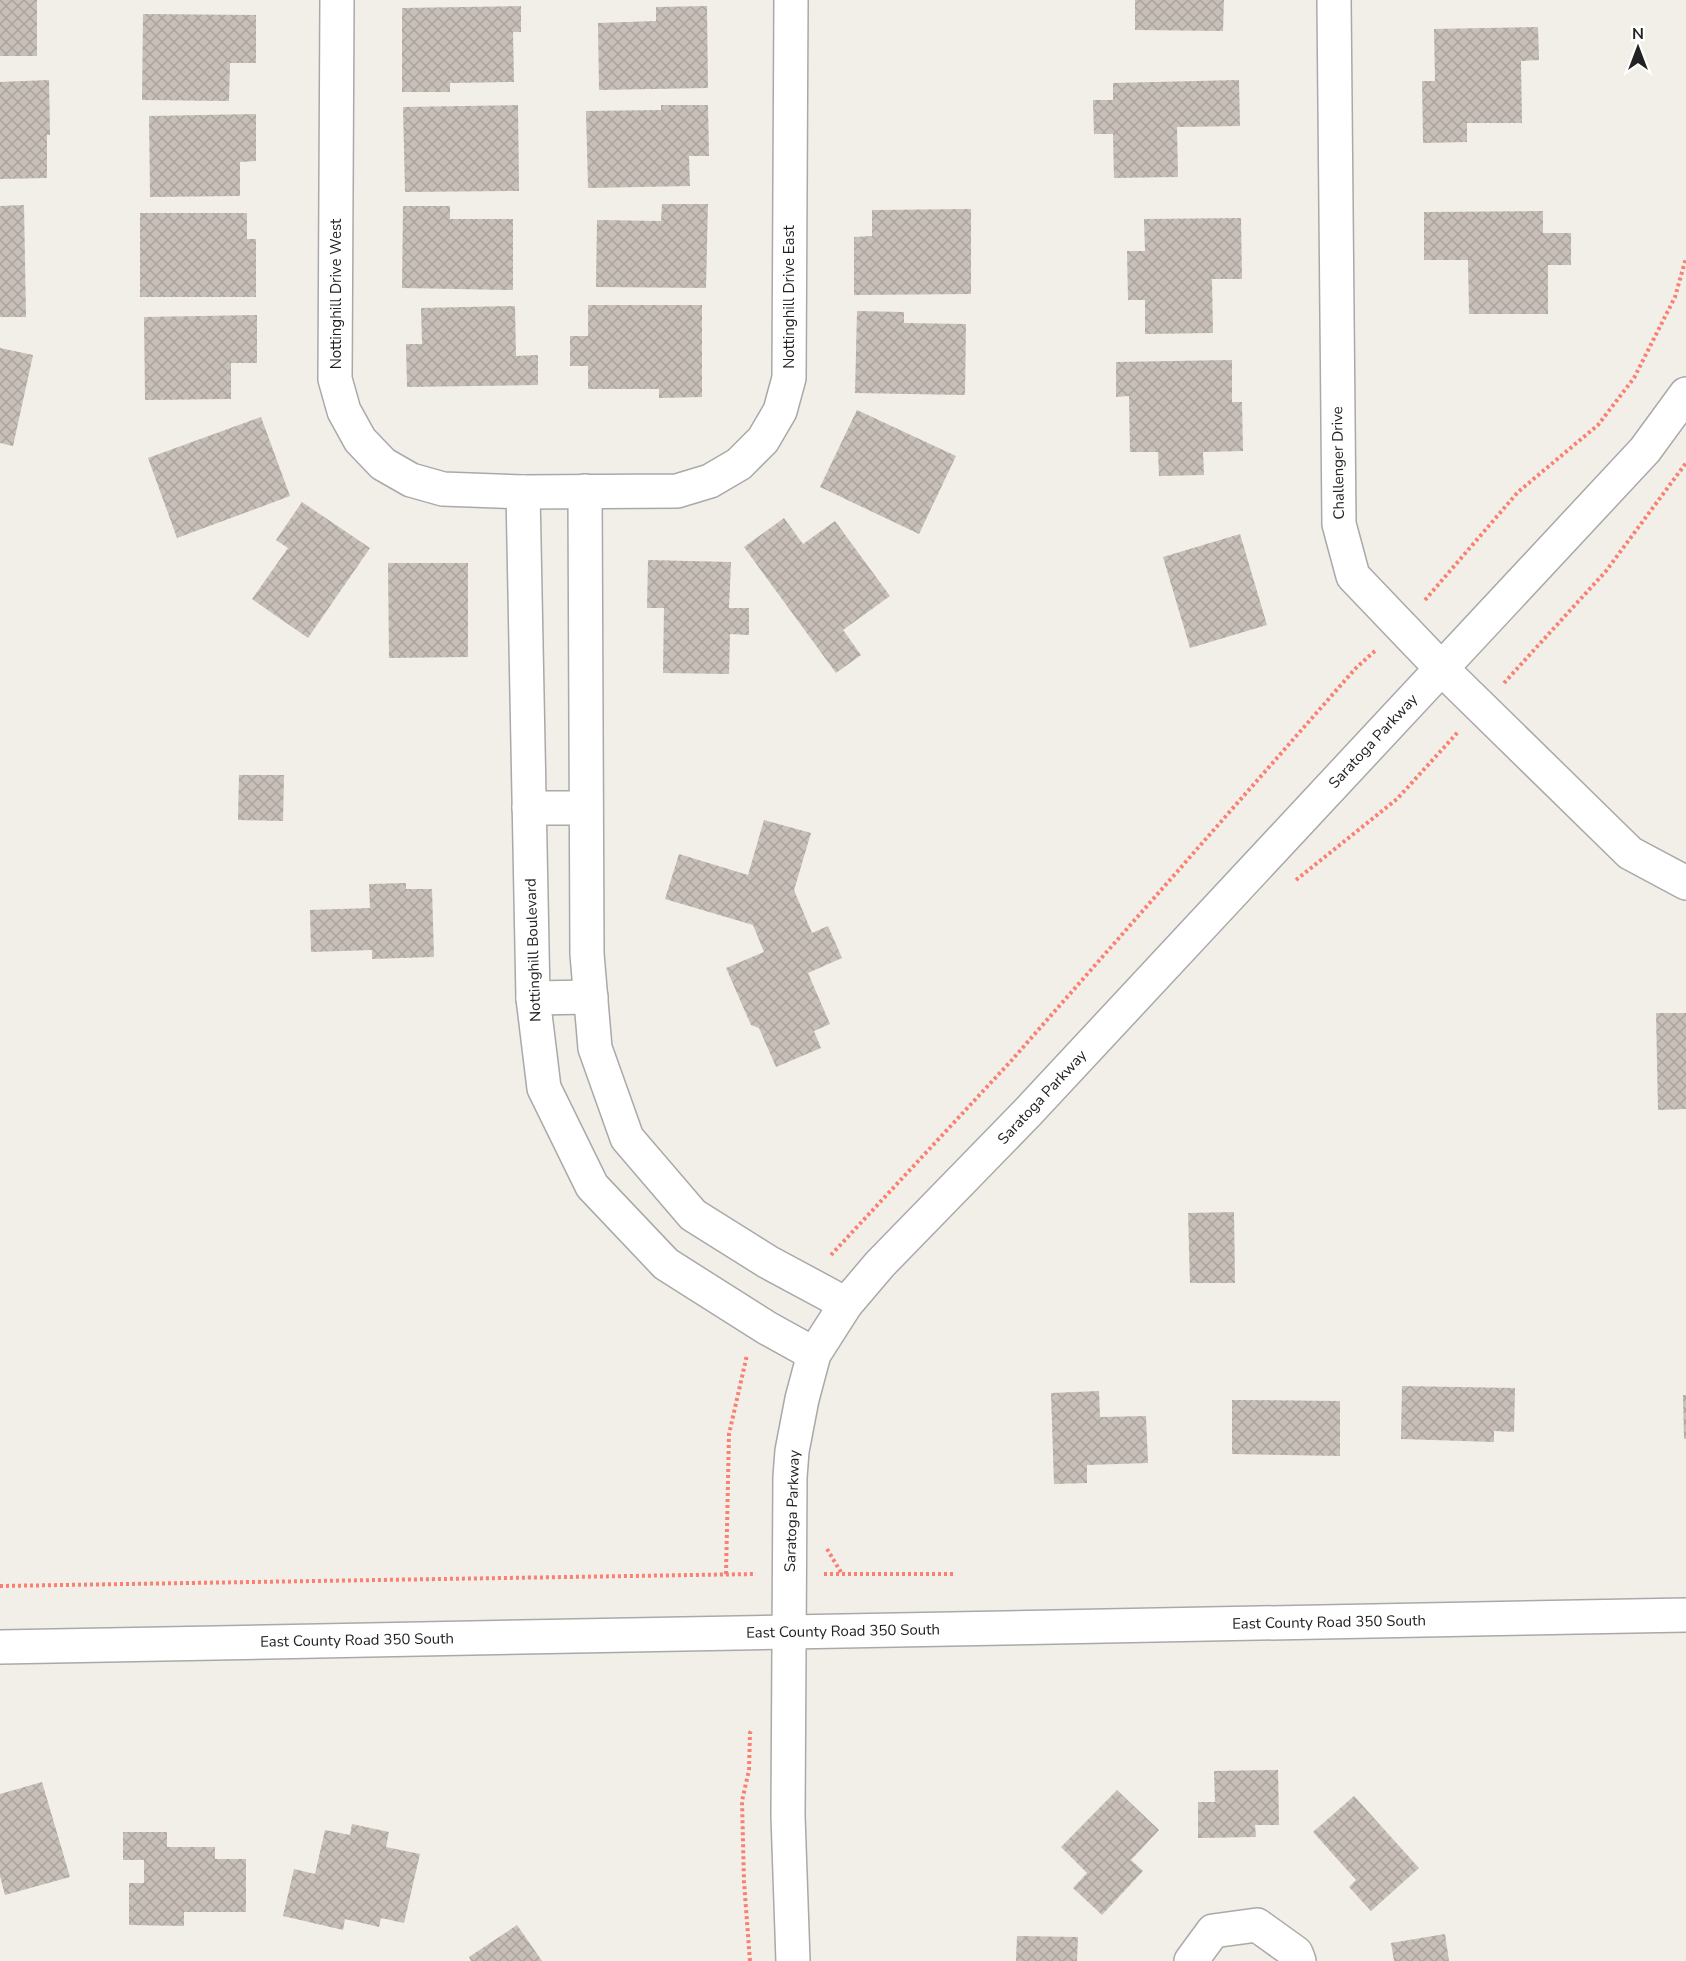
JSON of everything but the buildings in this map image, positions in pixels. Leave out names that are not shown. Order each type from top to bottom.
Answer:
[{"type":"street","name":"Nottinghill Drive West","points":[[337,0],[335,379],[344,411],[360,440],[382,464],[411,480],[443,489],[523,492]]},
{"type":"street","name":"Nottinghill Drive East","points":[[523,492],[677,491],[710,481],[748,456],[763,440],[780,411],[789,378],[791,0]]},
{"type":"street","name":"Challenger Drive","points":[[1334,0],[1339,524],[1353,576],[1441,668],[1630,853],[1686,883]]},
{"type":"street","name":"Saratoga Parkway","points":[[793,1961],[788,1816],[792,1451],[814,1354],[846,1304],[880,1264],[1028,1112],[1644,450],[1686,394]]},
{"type":"street","points":[[585,491],[587,954],[595,1048],[627,1138],[693,1215],[768,1262],[846,1304]]},
{"type":"street","name":"Nottinghill Boulevard","points":[[523,492],[533,998],[544,1088],[592,1186],[666,1264],[767,1328],[814,1354]]},
{"type":"street","points":[[529,808],[586,808]]},
{"type":"street","points":[[533,998],[591,997]]},
{"type":"street","name":"East County Road 350 South","points":[[0,1647],[1686,1615]]},
{"type":"street","points":[[1191,1961],[1213,1931],[1257,1925],[1296,1953],[1299,1961]]},
{"type":"path","points":[[807,1283],[1011,1061],[1355,669],[1402,627],[1518,492],[1598,425],[1634,378],[1675,297],[1686,258]]},
{"type":"path","points":[[1295,880],[1396,799],[1606,571],[1686,463]]},
{"type":"path","points":[[726,1574],[729,1434],[745,1358],[767,1328]]},
{"type":"path","points":[[824,1540],[827,1550],[842,1574]]},
{"type":"path","points":[[0,1586],[789,1573],[955,1574]]},
{"type":"path","points":[[750,1961],[744,1882],[742,1801],[749,1770],[750,1733],[758,1720],[789,1709]]}]
